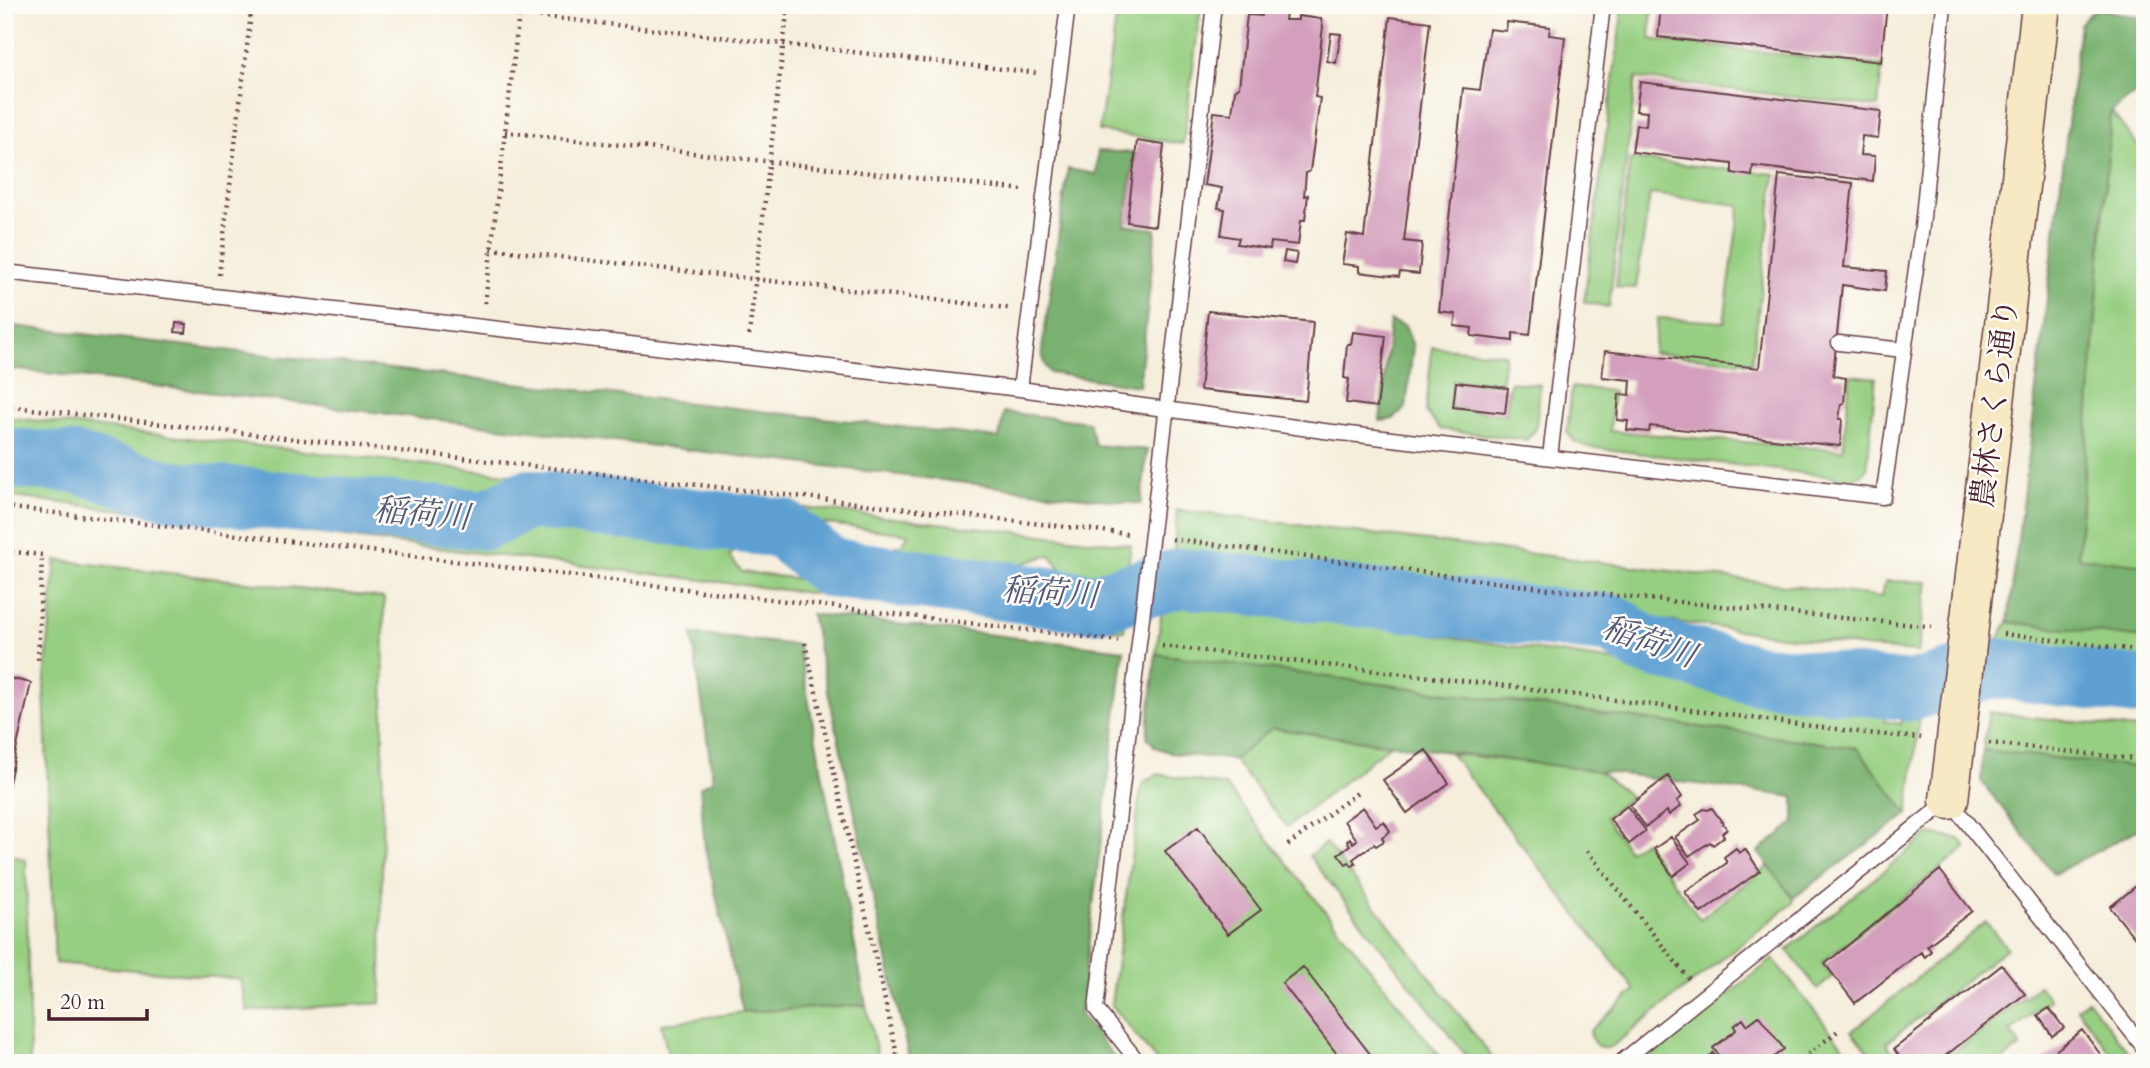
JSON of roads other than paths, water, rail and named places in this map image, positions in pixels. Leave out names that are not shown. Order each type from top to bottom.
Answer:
[{"type":"street","name":"農林さくら通り","points":[[1949,800],[2041,5]]},
{"type":"lane","points":[[1020,389],[1068,5]]},
{"type":"lane","points":[[1139,1063],[1096,1009],[1214,5]]},
{"type":"lane","points":[[1550,457],[1603,5]]},
{"type":"lane","points":[[5,272],[1020,389],[1166,411],[1883,497],[1922,227],[1944,5]]},
{"type":"lane","points":[[1839,343],[1903,350]]},
{"type":"lane","points":[[1619,1063],[1949,800],[2145,1049]]},
{"type":"water","points":[[1995,662],[2145,682],[2145,692],[1994,673]]},
{"type":"waterway","name":"稲荷川","points":[[5,458],[75,463],[167,490],[486,520],[528,499],[781,528],[831,568],[1095,603],[1180,578],[1612,624],[1644,645],[1755,674],[1910,691],[1995,668],[2145,687]]}]
